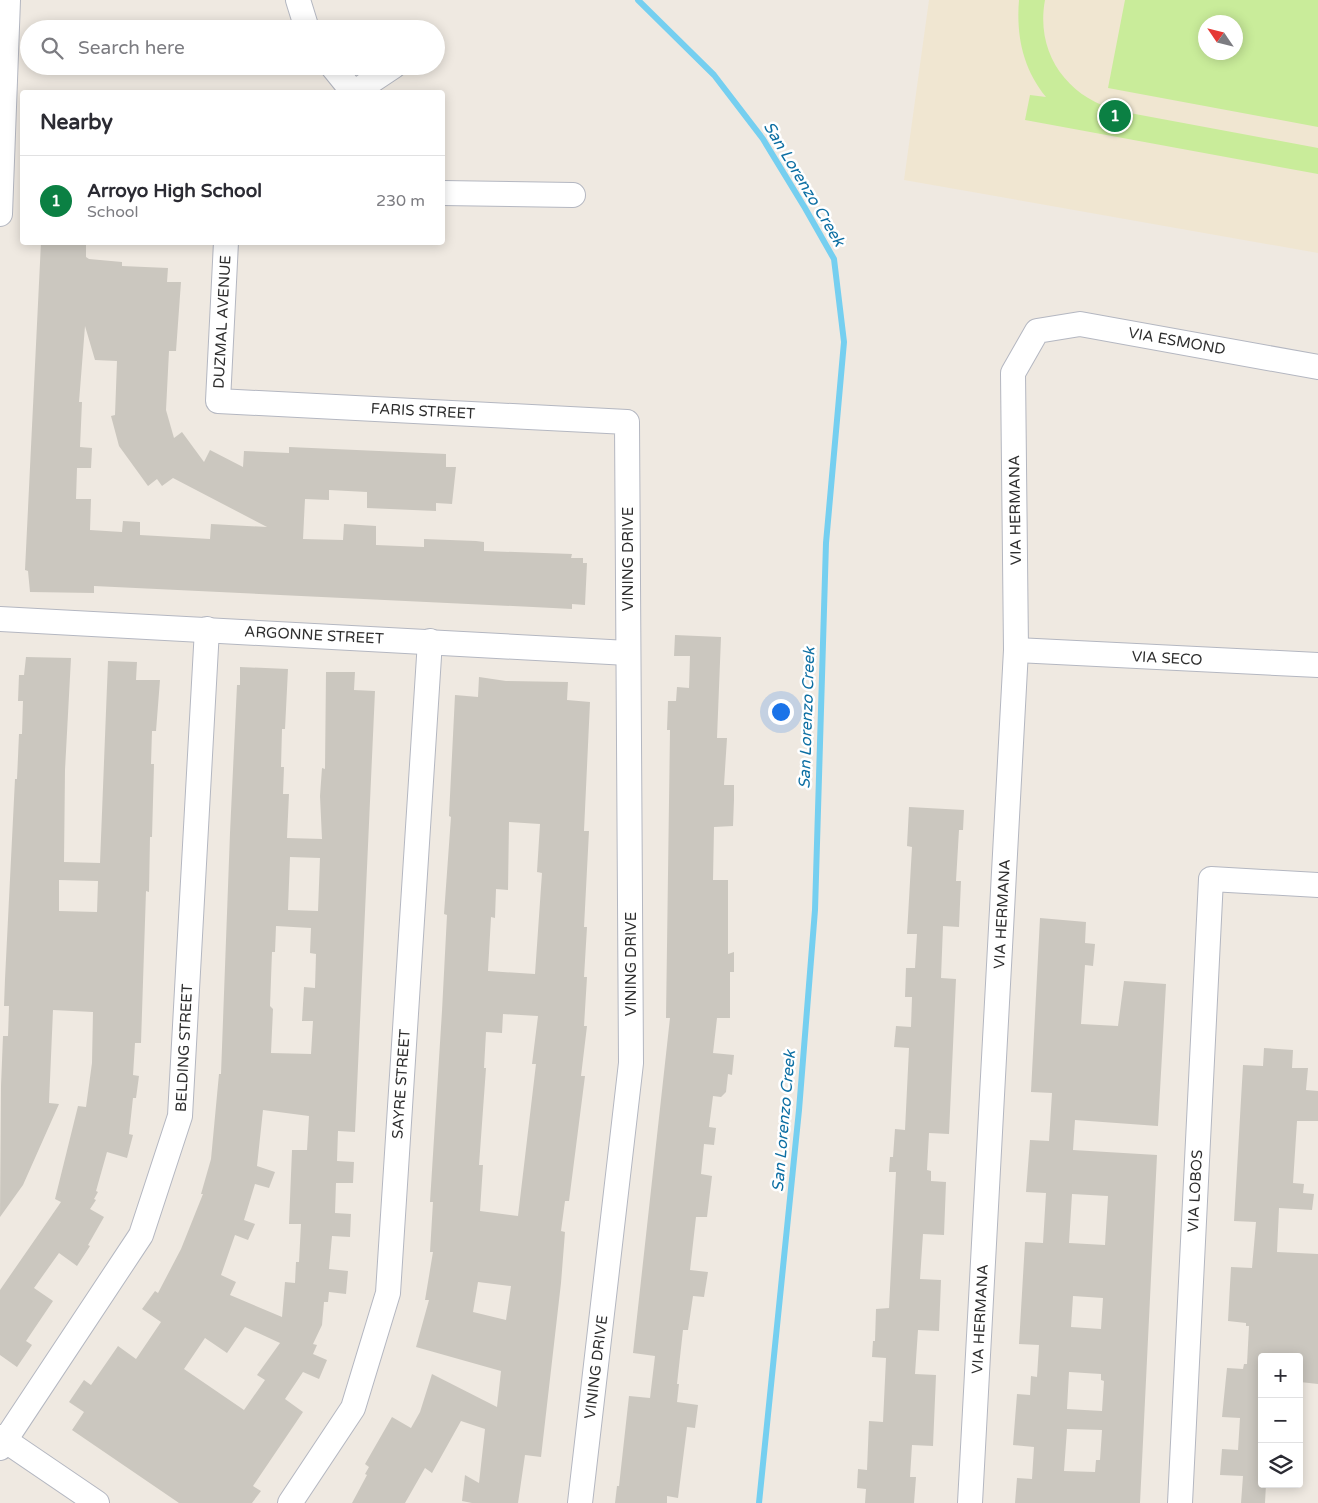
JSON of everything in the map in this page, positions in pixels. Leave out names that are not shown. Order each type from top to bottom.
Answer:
[{"type":"street","points":[[0,214],[8,0]]},
{"type":"street","points":[[298,0],[304,20]]},
{"type":"street","points":[[340,75],[352,90]]},
{"type":"street","points":[[357,90],[380,75]]},
{"type":"street","points":[[445,193],[573,195]]},
{"type":"street","name":"DUZMAL AVENUE","points":[[218,401],[226,245]]},
{"type":"street","name":"VIA ESMOND","points":[[1036,332],[1080,324],[1318,367]]},
{"type":"street","name":"VIA HERMANA","points":[[970,1503],[1016,650],[1013,373],[1036,332]]},
{"type":"street","name":"FARIS STREET","points":[[218,401],[627,422]]},
{"type":"street","name":"VINING DRIVE","points":[[580,1503],[631,1063],[627,422]]},
{"type":"street","name":"ARGONNE STREET","points":[[0,619],[628,652]]},
{"type":"street","name":"BELDING STREET","points":[[2,1442],[141,1235],[180,1116],[207,629]]},
{"type":"street","name":"SAYRE STREET","points":[[290,1503],[353,1408],[388,1293],[430,642]]},
{"type":"street","name":"VIA SECO","points":[[1016,650],[1318,666]]},
{"type":"street","name":"VIA LOBOS","points":[[1180,1503],[1211,879],[1318,885]]},
{"type":"street","points":[[2,1442],[97,1503]]},
{"type":"shaded area","points":[[929,0],[1318,0],[1318,253],[904,180]]},
{"type":"green space","points":[[1019,0],[1045,0],[1043,20],[1045,38],[1051,55],[1059,71],[1085,96],[1101,105],[1119,111],[1318,148],[1318,174],[1025,120],[1030,95],[1046,97],[1032,75],[1023,52],[1018,13]]},
{"type":"green space","points":[[1125,0],[1318,0],[1318,127],[1108,88]]},
{"type":"building","points":[[41,245],[86,245],[86,257],[89,259],[122,262],[122,266],[168,268],[167,282],[181,282],[176,351],[169,351],[166,410],[174,438],[182,432],[204,462],[210,450],[243,467],[244,451],[289,453],[289,447],[446,454],[446,467],[456,467],[452,504],[436,503],[436,511],[367,508],[367,492],[329,490],[329,500],[305,499],[303,539],[343,540],[344,524],[376,526],[376,545],[424,547],[424,539],[476,541],[484,542],[484,551],[572,554],[571,558],[583,558],[583,563],[587,563],[585,605],[572,604],[572,609],[94,586],[94,593],[30,592],[28,571],[25,570]],"holes":[[[85,326],[95,360],[117,361],[115,415],[111,416],[119,446],[148,486],[157,479],[162,486],[173,478],[267,527],[211,524],[210,539],[140,535],[140,522],[123,521],[122,532],[90,530],[91,499],[76,499],[77,468],[91,468],[92,448],[80,447],[82,402],[79,402]]]},
{"type":"building","points":[[675,635],[721,637],[717,738],[727,738],[724,785],[734,785],[734,800],[733,826],[714,827],[713,880],[728,880],[728,954],[734,952],[734,972],[730,972],[730,1018],[717,1018],[713,1053],[734,1055],[732,1075],[728,1074],[726,1092],[721,1097],[713,1096],[709,1127],[716,1128],[714,1145],[704,1144],[701,1174],[712,1176],[707,1217],[696,1217],[690,1270],[708,1272],[704,1297],[693,1296],[688,1330],[683,1330],[677,1402],[698,1405],[695,1428],[687,1427],[678,1498],[667,1496],[667,1503],[615,1503],[617,1486],[619,1486],[629,1396],[650,1398],[655,1356],[633,1353],[670,1018],[666,1018],[670,730],[667,730],[668,701],[676,701],[677,687],[689,688],[690,656],[674,656]]},
{"type":"building","points":[[26,657],[71,658],[65,770],[64,862],[100,863],[108,661],[137,662],[136,680],[160,680],[156,731],[152,731],[151,764],[154,764],[152,837],[150,837],[149,892],[146,891],[141,1043],[135,1043],[133,1075],[139,1076],[136,1098],[133,1098],[129,1134],[133,1135],[127,1158],[107,1152],[96,1191],[98,1192],[94,1199],[96,1200],[90,1209],[104,1217],[88,1245],[90,1246],[77,1266],[59,1253],[34,1288],[53,1301],[26,1341],[32,1345],[17,1367],[0,1355],[0,1290],[61,1202],[55,1199],[78,1106],[86,1107],[92,1063],[93,1012],[53,1010],[49,1103],[59,1104],[23,1185],[0,1217],[3,1036],[8,1036],[9,1006],[4,1006],[5,979],[15,779],[17,779],[19,734],[22,734],[23,701],[18,701],[19,675],[24,675]],"holes":[[[59,880],[98,881],[97,912],[59,911]]]},
{"type":"building","points":[[240,667],[288,669],[285,729],[282,729],[281,767],[284,767],[283,794],[289,794],[287,838],[322,839],[320,796],[322,768],[325,769],[326,672],[355,672],[354,690],[375,691],[355,1132],[338,1131],[337,1161],[354,1162],[353,1183],[336,1183],[335,1213],[351,1214],[350,1237],[332,1236],[329,1269],[348,1271],[346,1294],[329,1292],[328,1302],[324,1302],[322,1325],[313,1344],[317,1345],[313,1354],[327,1360],[319,1379],[303,1372],[285,1399],[303,1412],[253,1486],[261,1491],[252,1503],[179,1503],[72,1430],[84,1412],[69,1402],[84,1380],[91,1385],[118,1346],[136,1359],[161,1322],[142,1309],[155,1291],[158,1293],[181,1249],[203,1194],[201,1194],[211,1159],[219,1074],[221,1074],[237,685],[240,685]],"holes":[[[290,857],[320,858],[318,911],[288,910]],[[276,926],[311,928],[310,953],[316,954],[315,988],[304,987],[302,1021],[313,1021],[311,1054],[271,1053],[273,1009],[270,1006],[272,952],[275,952]],[[263,1110],[309,1116],[307,1150],[292,1150],[289,1224],[301,1224],[299,1262],[296,1262],[295,1283],[285,1282],[282,1317],[230,1295],[236,1282],[221,1275],[235,1235],[248,1240],[255,1224],[244,1220],[255,1184],[269,1188],[275,1172],[257,1166]],[[245,1327],[280,1343],[257,1375],[265,1380],[244,1410],[184,1369],[205,1338],[227,1353]]]},
{"type":"building","points":[[479,677],[506,681],[568,682],[567,700],[590,702],[584,831],[589,831],[584,927],[587,927],[584,977],[587,977],[584,1026],[587,1026],[581,1076],[585,1076],[569,1201],[565,1201],[561,1231],[565,1232],[561,1283],[541,1457],[525,1455],[518,1503],[472,1503],[462,1501],[465,1475],[479,1483],[485,1429],[461,1421],[432,1473],[425,1468],[405,1503],[352,1503],[367,1475],[365,1474],[369,1467],[365,1464],[392,1417],[411,1428],[420,1412],[432,1374],[497,1407],[501,1371],[416,1347],[429,1300],[425,1300],[433,1252],[430,1252],[433,1202],[430,1202],[447,915],[444,914],[451,817],[449,816],[455,695],[478,697]],"holes":[[[509,822],[540,824],[537,872],[542,873],[535,974],[488,971],[491,917],[495,918],[496,889],[508,890]],[[503,1014],[538,1016],[532,1064],[536,1064],[518,1216],[480,1211],[483,1165],[479,1165],[486,1068],[484,1068],[486,1032],[502,1033]],[[478,1282],[511,1286],[506,1320],[473,1312]]]},
{"type":"building","points":[[909,807],[964,810],[963,830],[959,830],[956,881],[961,881],[959,927],[943,926],[941,978],[956,979],[949,1134],[929,1133],[927,1170],[931,1171],[931,1181],[946,1182],[944,1235],[923,1234],[920,1279],[941,1280],[939,1331],[918,1330],[915,1374],[936,1375],[933,1446],[912,1445],[910,1477],[916,1477],[914,1503],[865,1503],[866,1489],[857,1488],[858,1469],[867,1470],[869,1421],[883,1422],[886,1358],[872,1357],[873,1341],[875,1341],[876,1309],[889,1308],[896,1172],[889,1172],[890,1157],[893,1157],[895,1129],[905,1130],[909,1048],[894,1047],[896,1026],[911,1027],[912,997],[905,997],[906,968],[915,968],[917,934],[907,934],[912,847],[907,846]]},
{"type":"building","points":[[1040,918],[1086,922],[1085,943],[1095,944],[1093,966],[1085,965],[1081,1024],[1118,1026],[1124,981],[1166,984],[1158,1126],[1075,1120],[1073,1150],[1157,1155],[1140,1503],[1015,1503],[1017,1478],[1032,1479],[1034,1447],[1013,1445],[1017,1394],[1030,1395],[1031,1376],[1037,1377],[1039,1345],[1019,1344],[1025,1242],[1043,1243],[1046,1193],[1026,1192],[1030,1140],[1049,1141],[1052,1093],[1031,1092]],"holes":[[[1072,1194],[1108,1196],[1105,1245],[1069,1243]],[[1073,1296],[1103,1298],[1101,1329],[1071,1327]],[[1069,1372],[1101,1374],[1101,1380],[1104,1381],[1102,1411],[1067,1409]],[[1067,1429],[1102,1430],[1100,1460],[1096,1460],[1095,1472],[1064,1471]]]},
{"type":"building","points":[[1264,1048],[1293,1050],[1292,1068],[1308,1068],[1306,1090],[1318,1091],[1318,1121],[1297,1121],[1293,1183],[1304,1184],[1303,1193],[1314,1194],[1312,1210],[1279,1208],[1277,1252],[1318,1254],[1318,1384],[1303,1382],[1303,1353],[1258,1353],[1258,1488],[1266,1488],[1265,1503],[1241,1503],[1243,1476],[1220,1475],[1222,1449],[1238,1450],[1240,1418],[1222,1417],[1227,1368],[1243,1369],[1244,1364],[1247,1364],[1249,1326],[1246,1326],[1246,1323],[1228,1321],[1231,1267],[1252,1268],[1256,1222],[1234,1221],[1243,1065],[1263,1066]]},
{"type":"waterway","name":"San Lorenzo Creek","points":[[638,0],[714,75],[763,139],[805,208],[834,259],[844,342],[826,543],[815,910],[799,1110],[759,1503]]},
{"type":"place","name":"Arroyo High School","points":[[1115,116]]}]
